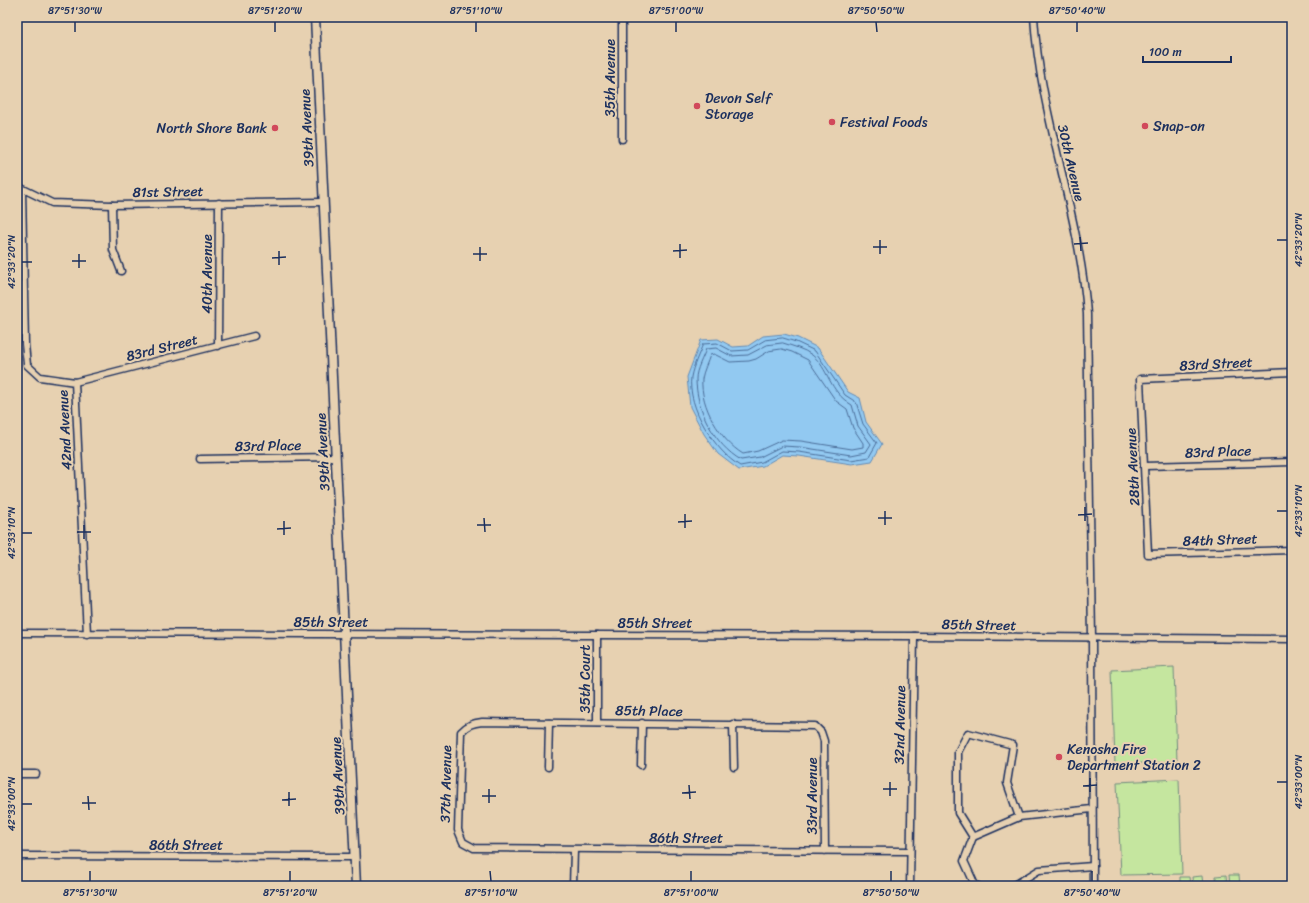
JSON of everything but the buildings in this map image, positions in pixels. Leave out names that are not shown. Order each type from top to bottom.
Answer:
[{"type":"main road","name":"39th Avenue","points":[[315,17],[356,886]]},
{"type":"street","name":"35th Avenue","points":[[622,17],[622,139]]},
{"type":"street","name":"30th Avenue","points":[[1034,17],[1036,50],[1044,97],[1080,256],[1084,277],[1087,314],[1092,638],[1093,886]]},
{"type":"street","name":"81st Street","points":[[19,188],[52,203],[112,205],[323,202]]},
{"type":"street","name":"42nd Avenue","points":[[19,188],[27,365],[40,377],[75,382],[87,634]]},
{"type":"street","name":"40th Avenue","points":[[218,346],[219,203]]},
{"type":"street","points":[[112,205],[113,250],[121,271]]},
{"type":"street","name":"83rd Street","points":[[75,382],[254,336]]},
{"type":"street","name":"83rd Street","points":[[1140,379],[1292,372]]},
{"type":"street","name":"28th Avenue","points":[[1140,379],[1148,554]]},
{"type":"street","name":"83rd Place","points":[[200,459],[336,458]]},
{"type":"street","name":"83rd Place","points":[[1145,466],[1292,462]]},
{"type":"street","name":"84th Street","points":[[1148,554],[1292,550]]},
{"type":"street","name":"85th Street","points":[[17,634],[914,636],[1292,639]]},
{"type":"street","name":"35th Court","points":[[597,635],[597,723]]},
{"type":"street","name":"32nd Avenue","points":[[910,886],[914,636]]},
{"type":"street","name":"85th Place","points":[[465,727],[472,723],[482,722],[815,726],[821,732],[824,741]]},
{"type":"street","points":[[548,767],[549,723]]},
{"type":"street","points":[[641,765],[642,723]]},
{"type":"street","points":[[734,724],[734,767]]},
{"type":"street","name":"37th Avenue","points":[[463,842],[458,830],[459,739],[460,732],[465,727]]},
{"type":"street","points":[[973,837],[958,813],[958,752],[968,732],[1013,745],[1007,783],[1019,817]]},
{"type":"street","name":"33rd Avenue","points":[[824,741],[825,851]]},
{"type":"street","points":[[17,774],[36,774]]},
{"type":"street","points":[[978,886],[975,885],[964,861],[973,837],[1019,817],[1092,809]]},
{"type":"street","name":"86th Street","points":[[463,842],[474,848],[574,850],[910,851]]},
{"type":"street","points":[[574,850],[574,886]]},
{"type":"street","name":"86th Street","points":[[17,856],[354,857]]},
{"type":"street","points":[[1013,886],[1039,870],[1093,866]]},
{"type":"green space","points":[[1174,667],[1177,762],[1115,764],[1112,670]]},
{"type":"green space","points":[[1179,779],[1182,874],[1121,875],[1117,782]]},
{"type":"green space","points":[[1226,875],[1227,886],[1217,886],[1216,876]]},
{"type":"green space","points":[[1229,875],[1239,875],[1240,886],[1230,886]]},
{"type":"green space","points":[[1202,876],[1203,886],[1193,886],[1192,877]]},
{"type":"green space","points":[[1180,877],[1189,877],[1190,886],[1180,886]]},
{"type":"water","points":[[784,334],[798,338],[818,348],[848,392],[860,398],[866,422],[882,444],[872,461],[852,464],[782,455],[763,466],[739,470],[718,454],[704,434],[690,407],[687,377],[701,340],[718,339],[733,347],[748,346],[763,336]]},
{"type":"place","name":"Devon Self Storage","points":[[697,106]]},
{"type":"place","name":"Festival Foods","points":[[832,122]]},
{"type":"place","name":"Snap-on","points":[[1145,126]]},
{"type":"place","name":"North Shore Bank","points":[[275,128]]},
{"type":"place","name":"Kenosha Fire Department Station 2","points":[[1059,757]]}]
